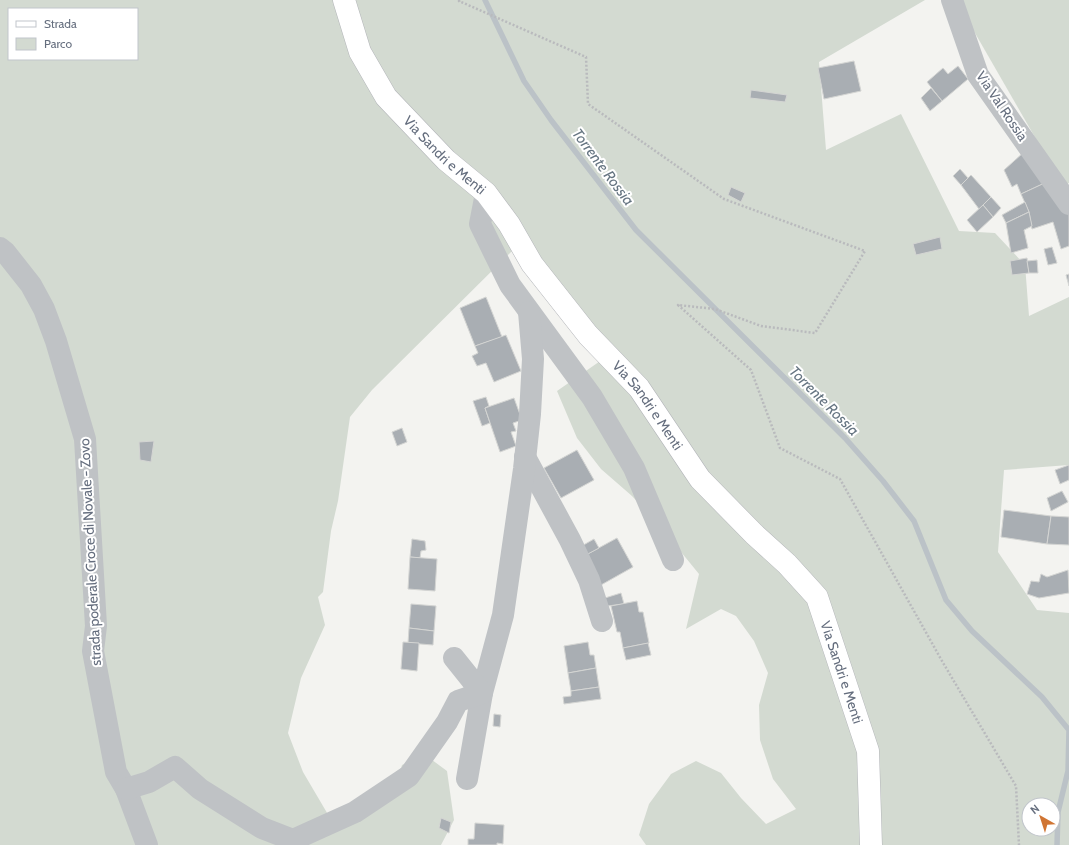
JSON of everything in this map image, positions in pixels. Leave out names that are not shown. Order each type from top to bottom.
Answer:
[{"type":"main road","name":"Via Sandri e Menti","points":[[344,0],[360,52],[386,97],[446,160],[486,193],[509,224],[532,264],[588,335],[639,388],[700,479],[754,534],[787,564],[817,596],[868,751],[871,845]]},
{"type":"street","name":"Via Val Rossia","points":[[952,0],[978,75],[1069,204]]},
{"type":"street","points":[[486,193],[480,224],[510,285],[592,397],[634,468],[673,560]]},
{"type":"street","name":"strada poderale Croce di Novale - Zovo","points":[[0,248],[5,252],[30,285],[44,308],[56,341],[85,439],[96,626],[93,651],[116,772],[126,789],[148,845]]},
{"type":"street","points":[[467,779],[482,693],[503,615],[525,457],[530,414],[533,359],[529,312]]},
{"type":"street","points":[[525,457],[570,540],[589,580],[602,621]]},
{"type":"street","points":[[454,658],[482,693]]},
{"type":"street","points":[[126,789],[149,782],[175,767],[200,789],[262,828],[294,840],[355,812],[409,776],[447,722],[458,701],[482,693]]},
{"type":"path","points":[[460,0],[459,1],[586,57],[588,104],[724,199],[866,251],[815,333],[761,326],[716,308],[678,305],[751,370],[780,448],[840,479],[942,661],[1016,786],[1019,845]]},
{"type":"green space","points":[[0,0],[925,0],[819,62],[826,150],[901,114],[959,231],[995,233],[1025,265],[1029,316],[1069,297],[1069,465],[1004,470],[998,552],[1037,610],[1069,613],[1069,845],[646,845],[639,835],[649,804],[671,774],[696,761],[721,773],[741,798],[766,824],[796,809],[773,779],[760,740],[759,705],[768,673],[754,641],[736,616],[721,609],[686,629],[699,574],[659,525],[632,496],[601,469],[577,438],[557,391],[606,357],[514,249],[372,390],[350,417],[338,501],[331,531],[323,592],[318,597],[325,625],[301,678],[288,733],[303,772],[333,823],[401,768],[402,765],[424,754],[447,771],[454,820],[441,845],[0,845]]},
{"type":"green space","points":[[956,0],[1069,0],[1069,183],[1063,186]]},
{"type":"building","points":[[854,61],[861,91],[824,99],[818,68]]},
{"type":"building","points":[[958,66],[968,79],[942,101],[927,82],[943,68],[948,74]]},
{"type":"building","points":[[931,88],[942,101],[930,111],[921,98]]},
{"type":"building","points":[[751,90],[787,95],[785,102],[750,98]]},
{"type":"building","points":[[1024,152],[1049,181],[1021,194],[1017,184],[1012,187],[1004,170]]},
{"type":"building","points":[[960,169],[968,178],[961,185],[953,176]]},
{"type":"building","points":[[971,175],[991,197],[979,209],[961,185]]},
{"type":"building","points":[[1049,181],[1069,211],[1069,246],[1061,249],[1053,222],[1032,229],[1029,212],[1021,194]]},
{"type":"building","points":[[731,187],[745,193],[741,202],[728,195]]},
{"type":"building","points":[[991,197],[1001,208],[993,217],[983,205]]},
{"type":"building","points":[[1025,202],[1029,212],[1006,223],[1002,215]]},
{"type":"building","points":[[983,205],[993,217],[977,232],[967,220]]},
{"type":"building","points":[[1029,212],[1032,226],[1024,230],[1028,248],[1011,253],[1006,223]]},
{"type":"building","points":[[940,237],[942,249],[916,255],[913,244]]},
{"type":"building","points":[[1052,247],[1057,263],[1048,265],[1044,249]]},
{"type":"building","points":[[1027,258],[1029,273],[1012,275],[1010,261]]},
{"type":"building","points":[[1037,260],[1038,273],[1029,273],[1027,261]]},
{"type":"building","points":[[1069,274],[1069,286],[1066,275]]},
{"type":"building","points":[[486,297],[502,337],[475,346],[460,308]]},
{"type":"building","points":[[506,335],[521,371],[494,382],[486,363],[477,366],[472,356],[478,353],[475,346]]},
{"type":"building","points":[[486,397],[489,406],[485,408],[490,423],[482,426],[473,401]]},
{"type":"building","points":[[514,398],[522,420],[513,423],[516,431],[511,432],[516,446],[500,452],[485,408]]},
{"type":"building","points":[[402,428],[407,442],[397,446],[392,432]]},
{"type":"building","points":[[154,441],[151,462],[140,460],[139,442]]},
{"type":"building","points":[[577,450],[594,480],[561,498],[544,468]]},
{"type":"building","points":[[1069,465],[1069,480],[1060,484],[1055,470]]},
{"type":"building","points":[[1062,491],[1068,502],[1051,511],[1047,498]]},
{"type":"building","points":[[1004,510],[1051,516],[1047,544],[1001,537]]},
{"type":"building","points":[[1051,516],[1069,517],[1069,545],[1047,544]]},
{"type":"building","points":[[617,538],[633,567],[601,585],[584,556]]},
{"type":"building","points":[[412,539],[425,541],[426,550],[421,551],[420,558],[410,557]]},
{"type":"building","points":[[594,539],[599,548],[584,556],[580,547]]},
{"type":"building","points":[[410,557],[437,559],[435,591],[408,589]]},
{"type":"building","points":[[1068,570],[1069,593],[1039,598],[1027,594],[1031,581],[1039,582],[1041,574],[1047,577]]},
{"type":"building","points":[[621,593],[624,604],[607,606],[605,598]]},
{"type":"building","points":[[637,601],[639,612],[643,612],[649,643],[623,648],[620,632],[617,632],[611,606]]},
{"type":"building","points":[[411,604],[436,606],[434,631],[409,628]]},
{"type":"building","points":[[409,628],[434,631],[433,645],[408,643]]},
{"type":"building","points":[[403,642],[419,643],[417,671],[401,669]]},
{"type":"building","points":[[588,642],[590,655],[594,655],[596,668],[568,673],[564,646]]},
{"type":"building","points":[[648,643],[651,655],[626,660],[623,648]]},
{"type":"building","points":[[596,668],[599,687],[571,691],[568,673]]},
{"type":"building","points":[[599,687],[601,699],[564,704],[563,697],[571,696],[571,691]]},
{"type":"building","points":[[494,714],[501,715],[500,727],[493,726]]},
{"type":"building","points":[[441,818],[451,822],[449,833],[439,828]]},
{"type":"building","points":[[475,823],[504,825],[503,844],[468,845],[468,839],[474,839]]},
{"type":"waterway","name":"Torrente Rossia","points":[[485,0],[524,81],[551,120],[636,230],[845,438],[883,481],[914,521],[946,600],[972,631],[1042,697],[1069,730],[1068,771],[1058,812],[1057,845]]}]
